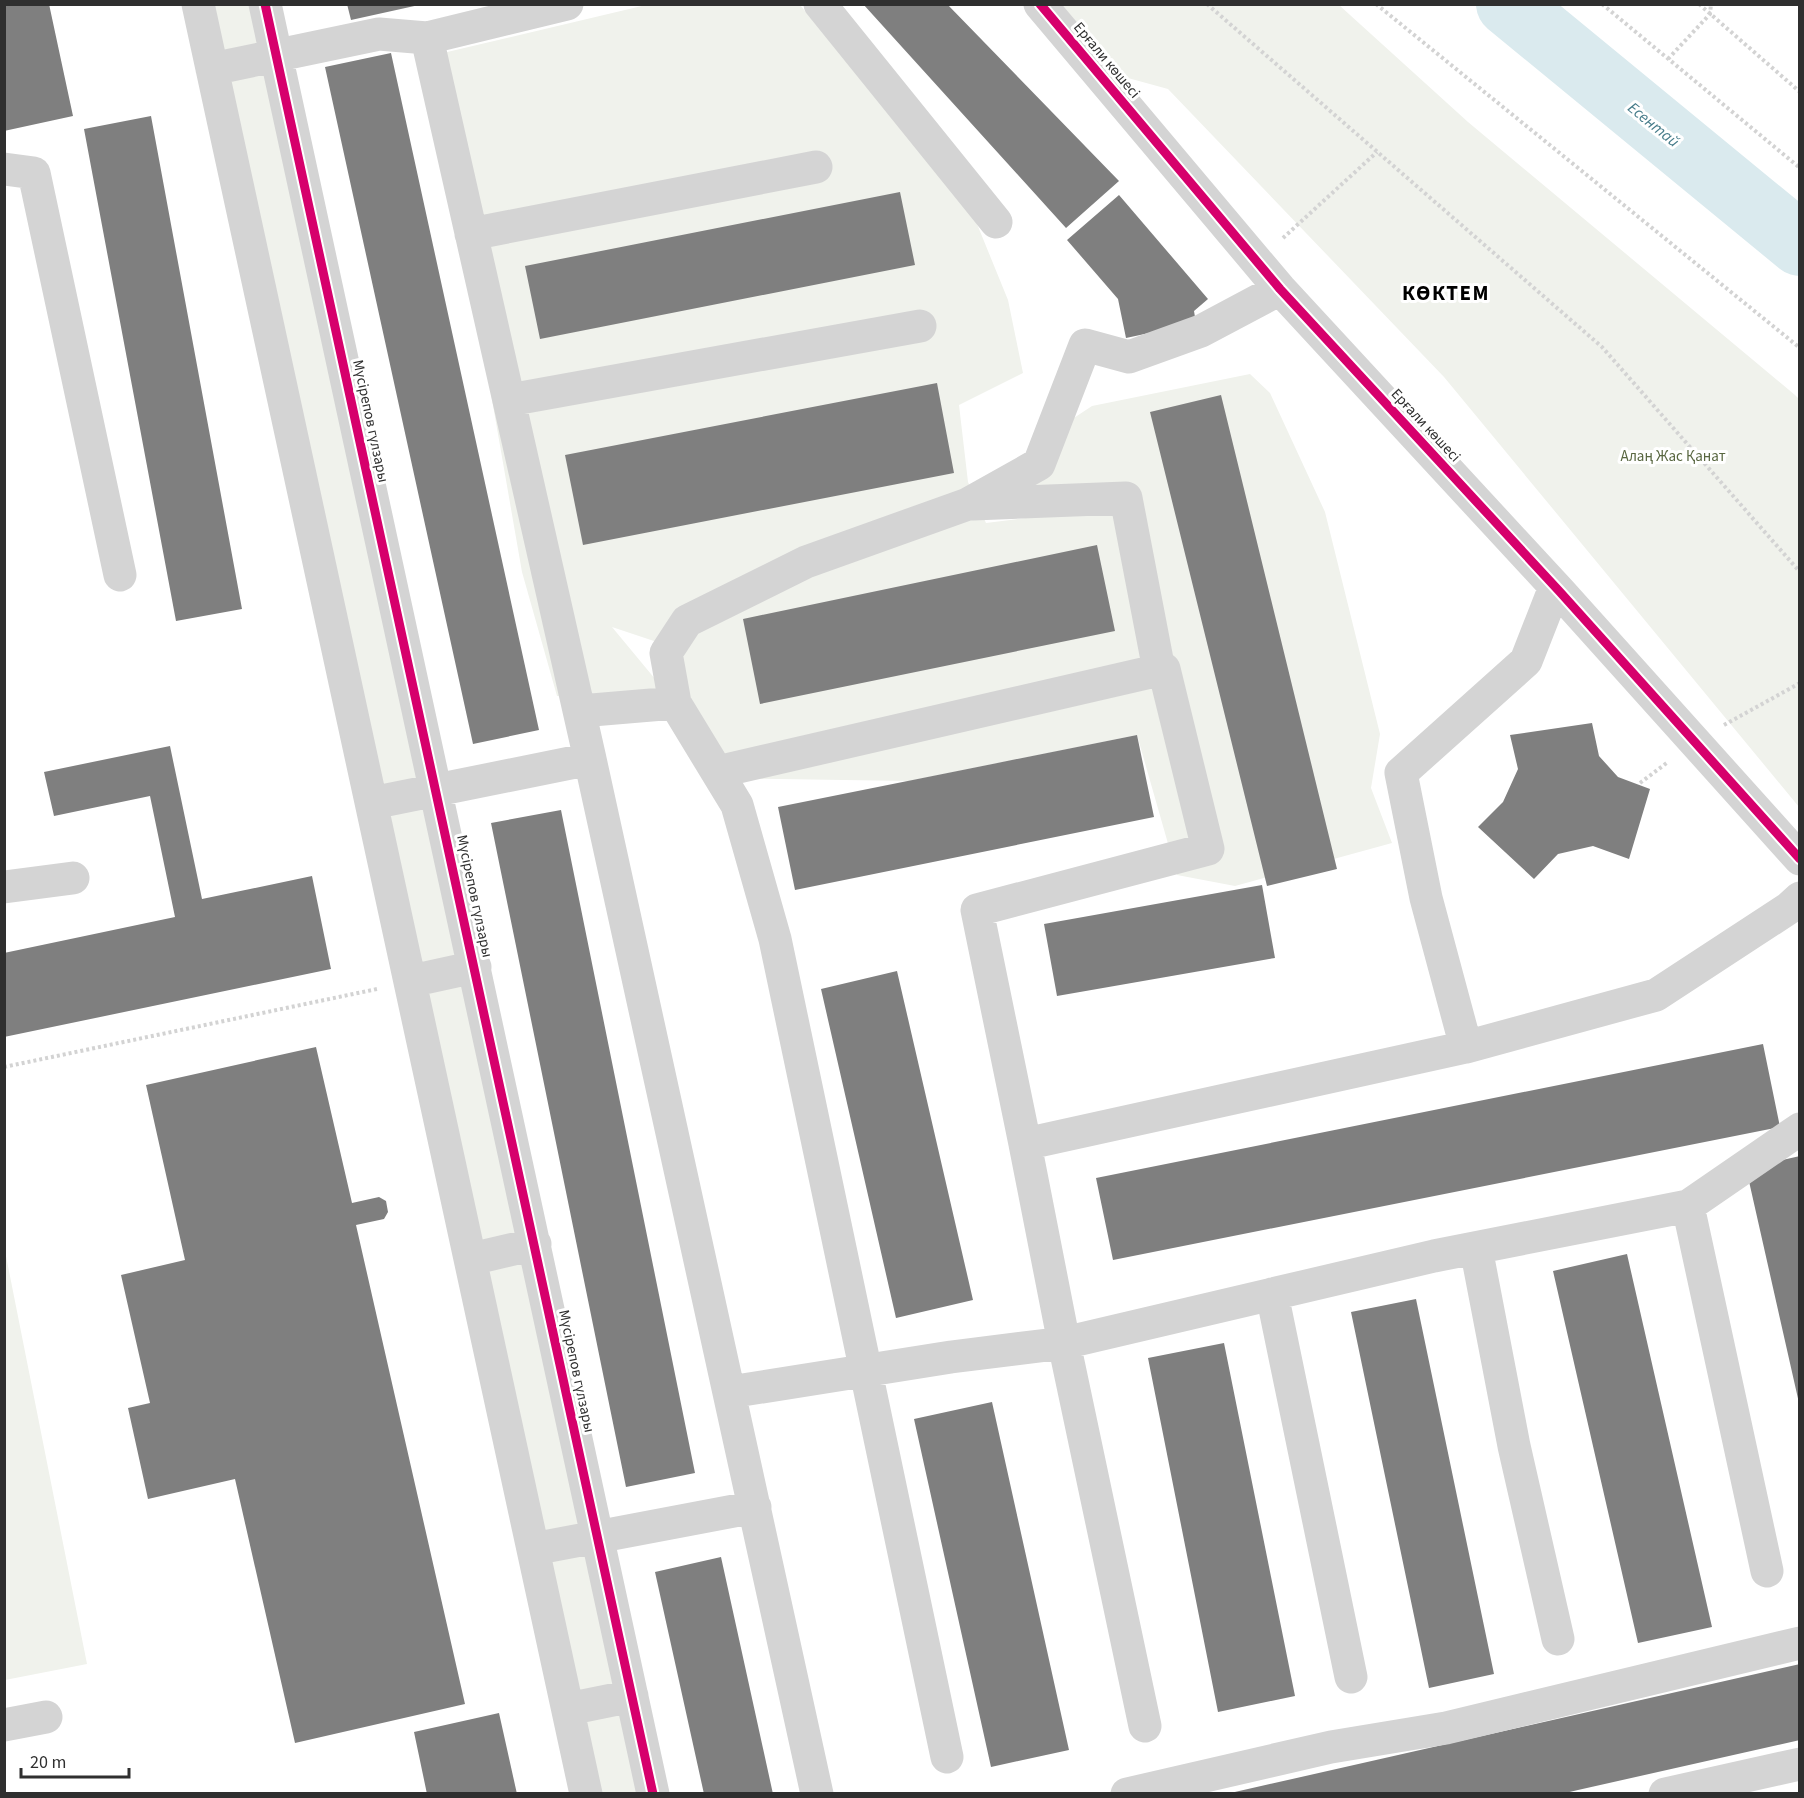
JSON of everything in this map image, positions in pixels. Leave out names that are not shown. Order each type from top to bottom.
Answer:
[{"type":"street","points":[[198,4],[586,1794]]},
{"type":"street","name":"Мүсірепов гүлзары","points":[[265,4],[653,1794]]},
{"type":"street","points":[[212,69],[379,34],[427,38],[567,4]]},
{"type":"street","points":[[820,4],[996,222]]},
{"type":"street","name":"Ерғали көшесі","points":[[1040,4],[1281,289],[1555,587],[1800,859]]},
{"type":"street","points":[[427,38],[580,711],[817,1794]]},
{"type":"street","points":[[471,234],[816,167]]},
{"type":"street","points":[[4,169],[34,173],[120,575]]},
{"type":"street","points":[[946,1757],[775,939],[737,805],[675,704],[666,653],[687,621],[806,562],[968,504],[1039,464],[1084,345],[1129,357],[1201,332],[1281,289]]},
{"type":"street","points":[[509,400],[920,326]]},
{"type":"street","points":[[968,504],[1126,498],[1159,670]]},
{"type":"street","points":[[1466,1047],[1426,898],[1401,773],[1526,661],[1555,587]]},
{"type":"street","points":[[717,772],[1164,669],[1208,849],[977,910],[1064,1343],[1145,1726]]},
{"type":"street","points":[[580,711],[675,704]]},
{"type":"street","points":[[372,803],[590,759]]},
{"type":"street","points":[[4,887],[73,878]]},
{"type":"street","points":[[1025,1144],[1466,1047],[1656,995],[1790,908],[1800,898]]},
{"type":"street","points":[[411,981],[475,968]]},
{"type":"street","points":[[730,1392],[1064,1343],[1476,1248],[1688,1206],[1800,1129]]},
{"type":"street","points":[[1688,1206],[1767,1571]]},
{"type":"street","points":[[471,1259],[535,1244]]},
{"type":"street","points":[[1476,1248],[1515,1446],[1558,1639]]},
{"type":"street","points":[[1272,1294],[1351,1677]]},
{"type":"street","points":[[534,1549],[755,1507]]},
{"type":"street","points":[[1127,1794],[1331,1747],[1446,1728],[1800,1643]]},
{"type":"street","points":[[568,1709],[632,1696]]},
{"type":"street","points":[[4,1725],[46,1717]]},
{"type":"street","points":[[1665,1794],[1800,1764]]},
{"type":"path","points":[[1207,4],[1602,347],[1800,572]]},
{"type":"path","points":[[1376,4],[1800,348]]},
{"type":"path","points":[[1602,4],[1800,168]]},
{"type":"path","points":[[1699,4],[1800,93]]},
{"type":"path","points":[[1668,59],[1710,15],[1711,4]]},
{"type":"path","points":[[4,1067],[411,981]]},
{"type":"green space","points":[[198,5],[265,5],[653,1793],[586,1793]]},
{"type":"green space","points":[[646,5],[800,5],[864,82],[964,192],[1008,300],[1023,373],[959,405],[968,482],[986,523],[1033,517],[1019,469],[1042,439],[1092,406],[1250,374],[1270,393],[1325,512],[1380,734],[1371,788],[1392,843],[1235,886],[1177,875],[1137,735],[909,781],[704,778],[693,711],[654,641],[612,627],[675,703],[557,696],[522,572],[475,302],[443,53]]},
{"type":"green space","name":"Алаң Жас Қанат","points":[[1053,5],[1339,5],[1468,122],[1800,400],[1799,807],[1444,377],[1168,89],[1117,75]]},
{"type":"green space","points":[[5,1251],[87,1664],[4,1680]]},
{"type":"building","points":[[4,4],[49,4],[73,116],[4,131]]},
{"type":"building","points":[[347,4],[419,4],[419,5],[351,20]]},
{"type":"building","points":[[863,4],[947,4],[1119,181],[1066,228]]},
{"type":"building","points":[[391,53],[539,730],[473,744],[325,67]]},
{"type":"building","points":[[151,116],[242,609],[176,621],[84,129]]},
{"type":"building","points":[[900,192],[915,265],[540,339],[525,266]]},
{"type":"building","points":[[1119,195],[1208,299],[1194,311],[1196,323],[1126,338],[1118,299],[1067,240]]},
{"type":"building","points":[[937,383],[954,473],[583,545],[565,455]]},
{"type":"building","points":[[1221,395],[1337,869],[1267,886],[1150,412]]},
{"type":"building","points":[[1097,545],[1115,631],[760,704],[743,619]]},
{"type":"building","points":[[1592,723],[1599,756],[1618,777],[1650,789],[1629,859],[1593,846],[1558,854],[1534,879],[1478,827],[1503,802],[1518,769],[1510,735]]},
{"type":"building","points":[[1137,735],[1154,817],[795,890],[778,807]]},
{"type":"building","points":[[170,746],[202,899],[312,876],[331,969],[4,1037],[4,953],[175,917],[150,796],[54,816],[44,772]]},
{"type":"building","points":[[561,810],[695,1473],[626,1487],[491,823]]},
{"type":"building","points":[[1262,885],[1275,958],[1057,996],[1044,924]]},
{"type":"building","points":[[897,971],[973,1300],[896,1318],[821,989]]},
{"type":"building","points":[[1763,1044],[1780,1127],[1113,1260],[1096,1178]]},
{"type":"building","points":[[316,1047],[352,1203],[379,1197],[386,1201],[388,1212],[384,1219],[356,1225],[465,1704],[295,1743],[235,1479],[148,1499],[128,1408],[150,1403],[121,1275],[185,1260],[146,1085]]},
{"type":"building","points":[[1800,1156],[1800,1403],[1799,1403],[1746,1168]]},
{"type":"building","points":[[1627,1254],[1712,1627],[1638,1643],[1553,1271]]},
{"type":"building","points":[[1416,1299],[1494,1674],[1429,1688],[1351,1312]]},
{"type":"building","points":[[1224,1343],[1295,1696],[1218,1712],[1148,1358]]},
{"type":"building","points":[[992,1402],[1069,1750],[991,1767],[914,1419]]},
{"type":"building","points":[[721,1557],[773,1794],[704,1794],[655,1572]]},
{"type":"building","points":[[1800,1664],[1800,1740],[1561,1794],[1226,1794]]},
{"type":"building","points":[[499,1713],[517,1794],[427,1794],[414,1732]]},
{"type":"waterway","name":"Есентай","points":[[1508,4],[1800,244]]},
{"type":"cycle path","points":[[265,4],[653,1794]]},
{"type":"cycle path","points":[[1040,4],[1280,289],[1560,592],[1800,859]]},
{"type":"district","name":"КӨКТЕМ","points":[[1446,293]]}]
